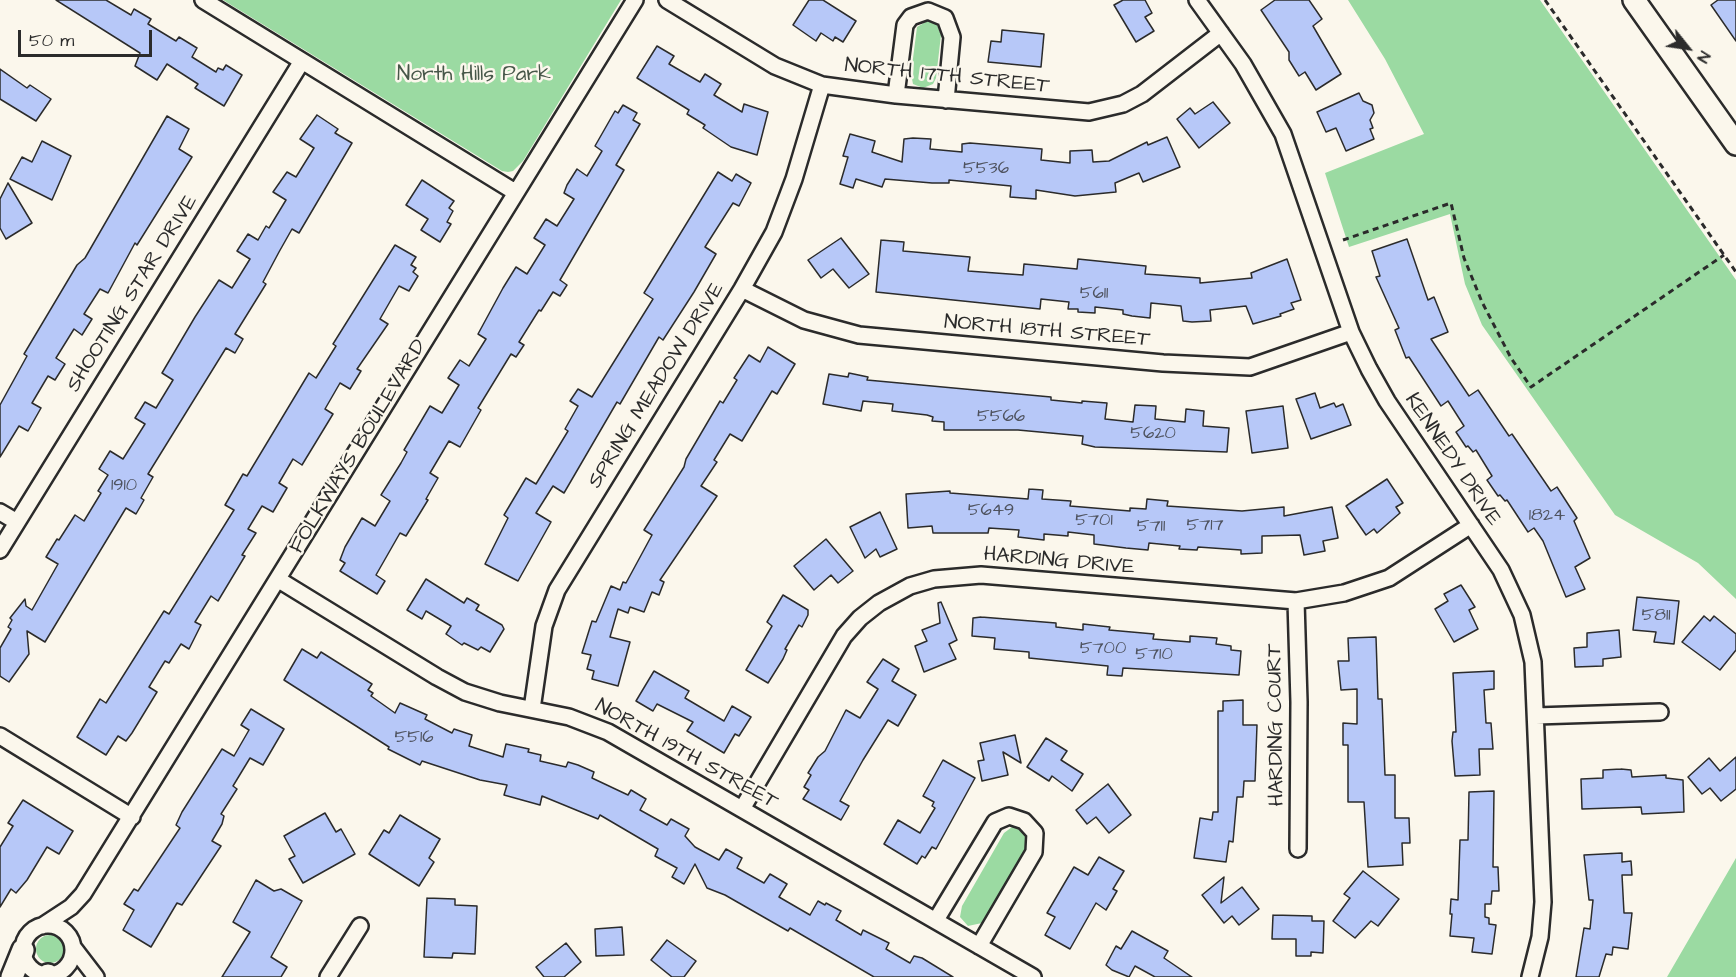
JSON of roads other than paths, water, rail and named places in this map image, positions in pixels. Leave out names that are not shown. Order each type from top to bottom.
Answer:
[{"type":"main road","points":[[1634,0],[1736,144]]},
{"type":"main road","points":[[12,977],[23,950]]},
{"type":"street","points":[[203,0],[515,192]]},
{"type":"street","name":"FOLKWAYS BOULEVARD","points":[[42,926],[71,907],[83,894],[635,0]]},
{"type":"street","name":"NORTH 17TH STREET","points":[[667,0],[775,66],[822,85],[896,95],[1089,112],[1107,109],[1142,94],[1221,33]]},
{"type":"street","name":"KENNEDY DRIVE","points":[[1197,0],[1264,98],[1283,134],[1352,332],[1387,401],[1501,570],[1522,615],[1531,646],[1543,902],[1540,937],[1530,977]]},
{"type":"street","points":[[896,95],[905,25],[910,17],[928,11],[945,18],[952,37],[946,100]]},
{"type":"street","name":"SHOOTING STAR DRIVE","points":[[0,550],[302,61]]},
{"type":"street","name":"SPRING MEADOW DRIVE","points":[[532,709],[544,626],[557,590],[742,289],[785,207],[822,85]]},
{"type":"street","name":"NORTH 18TH STREET","points":[[742,289],[804,320],[859,335],[1232,368],[1250,366],[1352,332]]},
{"type":"street","points":[[0,512],[17,522]]},
{"type":"street","name":"HARDING DRIVE","points":[[742,809],[843,636],[879,603],[910,586],[934,579],[981,575],[1296,601],[1344,593],[1389,578],[1471,525]]},
{"type":"street","name":"NORTH 19TH STREET","points":[[279,579],[445,681],[486,699],[569,717],[608,732],[1033,977]]},
{"type":"street","name":"HARDING COURT","points":[[1296,601],[1299,849]]},
{"type":"street","points":[[1536,716],[1660,712]]},
{"type":"street","points":[[0,736],[132,817]]},
{"type":"street","points":[[936,920],[995,822],[1009,816],[1024,820],[1035,833],[1034,852],[979,946]]},
{"type":"street","name":"FOLKWAYS BOULEVARD","points":[[71,944],[83,894]]},
{"type":"street","points":[[42,926],[58,928],[94,976],[50,975],[30,968],[23,950],[30,933],[42,926]]},
{"type":"street","points":[[328,977],[360,926]]},
{"type":"street","points":[[50,975],[69,962],[71,944]]},
{"type":"park label","name":"North Hills Park","points":[[474,76]]}]
